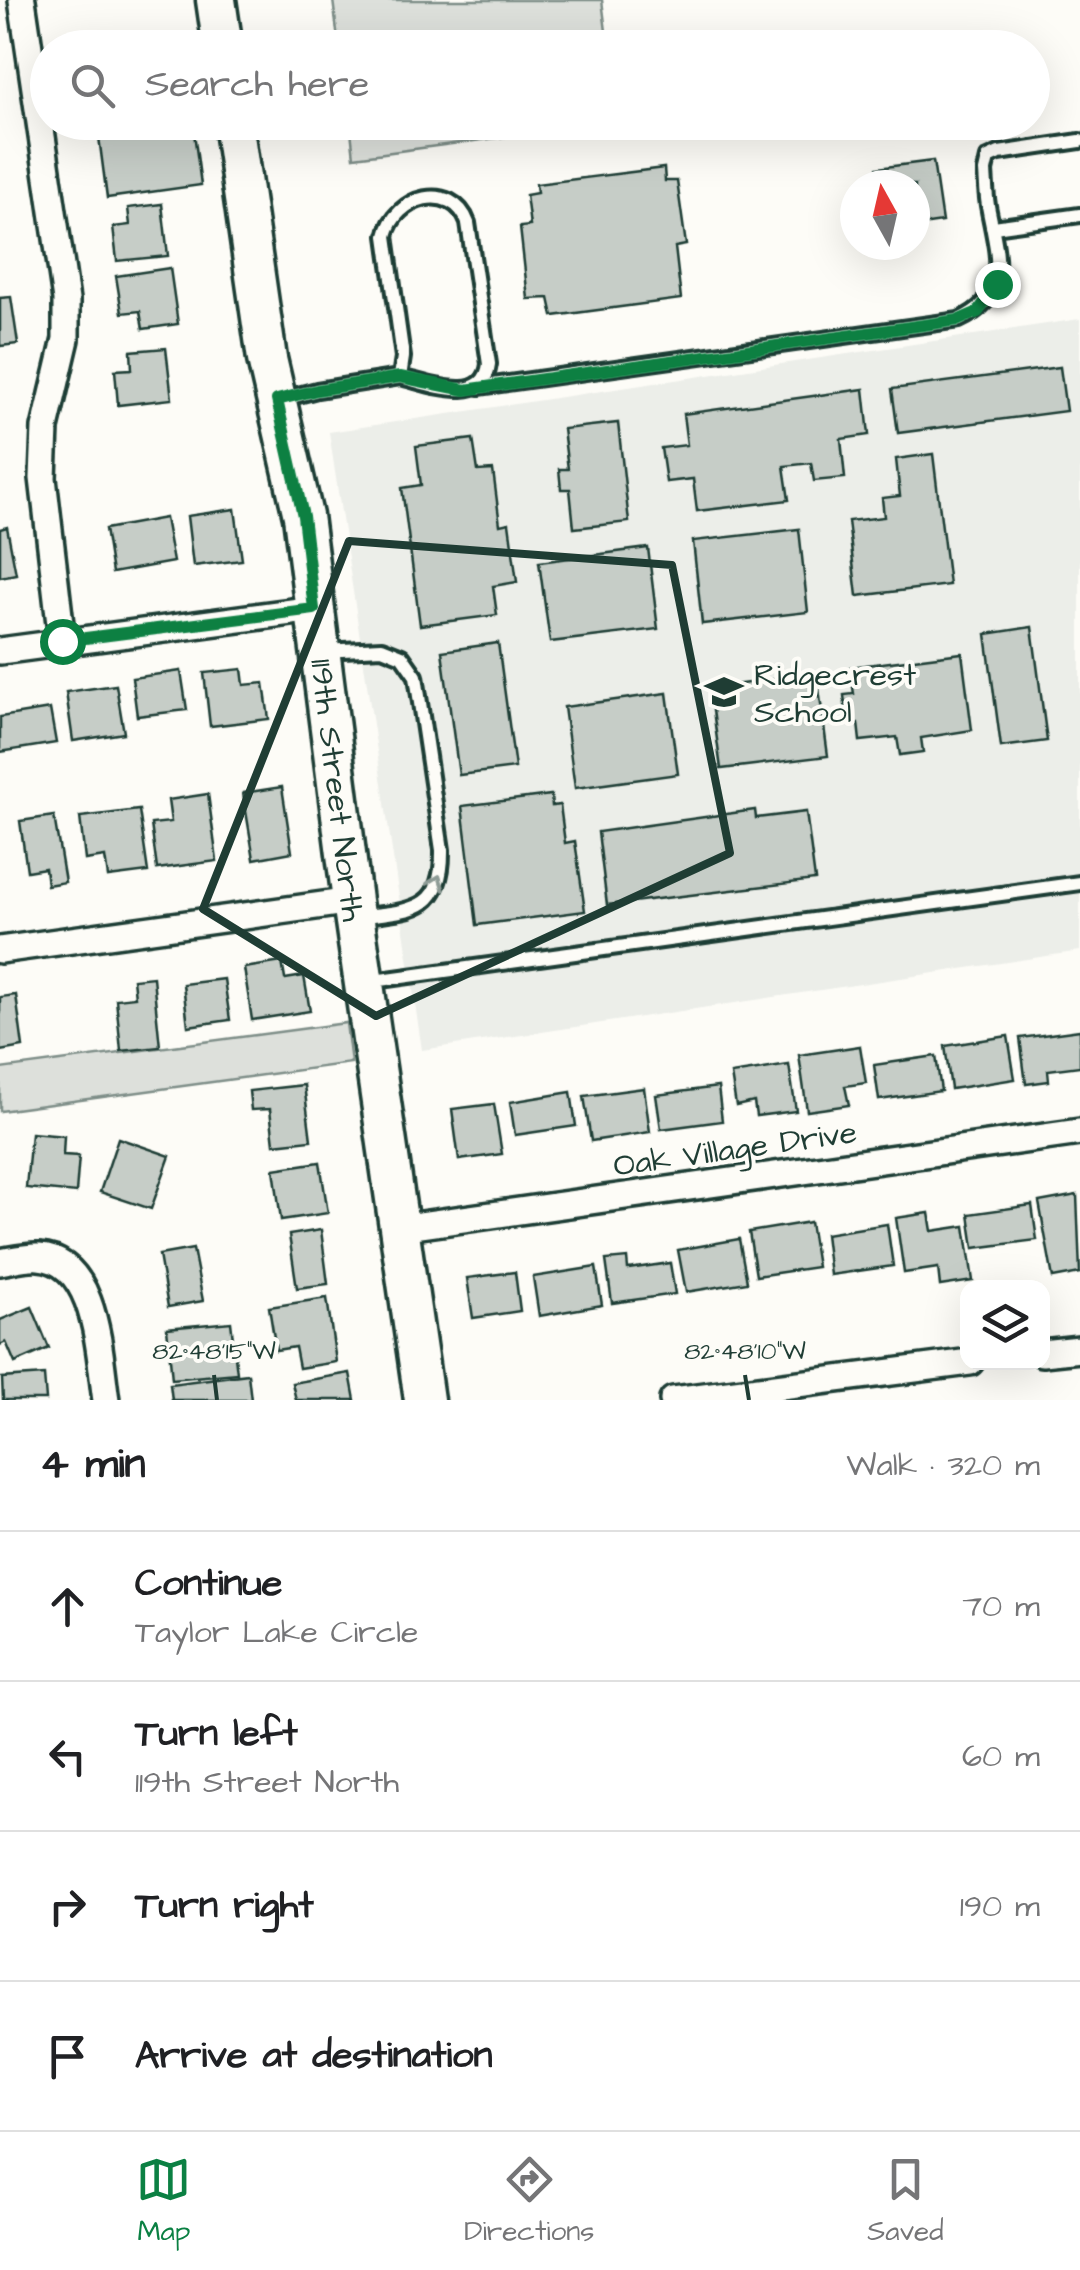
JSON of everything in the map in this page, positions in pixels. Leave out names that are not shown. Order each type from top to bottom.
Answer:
[{"type":"street","points":[[22,0],[30,55]]},
{"type":"street","points":[[216,0],[220,30]]},
{"type":"street","points":[[43,140],[66,300],[66,339],[45,428],[44,478],[62,641]]},
{"type":"street","name":"119th Street North","points":[[236,140],[267,359],[303,516],[353,910],[424,1400]]},
{"type":"street","points":[[0,650],[314,609]]},
{"type":"street","points":[[0,950],[353,910]]},
{"type":"street","name":"Oak Village Drive","points":[[399,1228],[1080,1132]]},
{"type":"street","points":[[0,1262],[40,1256],[63,1265],[82,1285],[94,1318],[106,1400]]},
{"type":"street","points":[[1050,1352],[1080,1348]]},
{"type":"street","points":[[674,1400],[960,1363]]},
{"type":"lane","points":[[277,400],[400,377],[465,390],[959,320],[978,312],[997,284],[998,261],[985,171],[988,158],[1080,141]]},
{"type":"lane","points":[[400,377],[403,357],[386,236],[390,221],[402,208],[438,198],[455,202],[468,223],[489,364],[487,377],[479,387]]},
{"type":"lane","points":[[994,227],[1080,215]]},
{"type":"lane","points":[[320,651],[382,648],[402,656],[416,676],[442,850],[443,876],[430,899],[408,910],[353,910]]},
{"type":"lane","points":[[364,982],[1080,883]]},
{"type":"highlighted area","points":[[349,541],[672,565],[730,853],[376,1016],[203,909]]},
{"type":"shaded area","points":[[333,0],[602,0],[606,30],[337,30]]},
{"type":"shaded area","points":[[352,140],[481,140],[354,157]]},
{"type":"shaded area","name":"Ridgecrest School","points":[[1080,319],[1080,951],[422,1050],[329,432]]},
{"type":"shaded area","points":[[346,1023],[351,1063],[0,1111],[0,1069]]},
{"type":"building","points":[[99,140],[195,140],[201,185],[107,198]]},
{"type":"building","points":[[933,161],[942,222],[930,224],[930,170],[877,168]]},
{"type":"building","points":[[664,168],[665,181],[677,181],[686,245],[675,247],[681,299],[553,316],[549,298],[528,299],[520,227],[530,226],[526,195],[537,193],[536,184]]},
{"type":"building","points":[[162,204],[168,256],[117,261],[113,227],[130,225],[128,208]]},
{"type":"building","points":[[170,268],[178,324],[143,329],[140,311],[122,313],[116,276]]},
{"type":"building","points":[[11,297],[18,344],[0,346],[0,298]]},
{"type":"building","points":[[166,348],[172,399],[118,405],[115,370],[132,369],[131,351]]},
{"type":"building","points":[[1060,367],[1066,411],[898,433],[892,389]]},
{"type":"building","points":[[864,389],[869,435],[841,439],[845,478],[814,481],[811,463],[784,466],[789,500],[697,511],[693,479],[666,482],[661,448],[687,445],[683,414]]},
{"type":"building","points":[[618,423],[629,522],[574,528],[570,489],[561,489],[559,469],[568,469],[563,429]]},
{"type":"building","points":[[473,439],[478,471],[493,470],[500,525],[509,523],[517,582],[493,586],[497,615],[420,625],[402,488],[421,485],[416,446]]},
{"type":"building","points":[[933,454],[949,585],[857,596],[848,521],[884,517],[882,498],[900,496],[896,459]]},
{"type":"building","points":[[235,509],[242,560],[193,566],[187,516]]},
{"type":"building","points":[[165,518],[173,562],[112,573],[105,529]]},
{"type":"building","points":[[7,527],[16,574],[0,577],[0,529]]},
{"type":"building","points":[[799,529],[808,612],[702,624],[693,541]]},
{"type":"building","points":[[648,548],[658,629],[550,642],[539,562]]},
{"type":"building","points":[[1032,627],[1047,741],[1001,747],[986,634]]},
{"type":"building","points":[[498,643],[515,768],[459,775],[442,651]]},
{"type":"building","points":[[962,653],[972,730],[921,738],[923,752],[900,755],[897,737],[860,741],[858,723],[847,724],[844,695],[854,694],[850,667]]},
{"type":"building","points":[[242,669],[244,685],[264,683],[269,719],[210,726],[204,673]]},
{"type":"building","points":[[181,671],[187,710],[137,716],[132,678]]},
{"type":"building","points":[[817,674],[828,756],[721,769],[710,688]]},
{"type":"building","points":[[116,685],[124,733],[73,741],[66,692]]},
{"type":"building","points":[[667,693],[678,774],[575,788],[564,707]]},
{"type":"building","points":[[50,709],[56,743],[0,752],[0,717]]},
{"type":"building","points":[[282,787],[292,852],[254,859],[243,793]]},
{"type":"building","points":[[208,794],[217,861],[157,869],[151,824],[171,822],[168,800]]},
{"type":"building","points":[[551,795],[552,806],[560,805],[565,843],[575,841],[585,911],[477,925],[462,806]]},
{"type":"building","points":[[139,810],[148,872],[108,877],[105,857],[85,860],[80,817]]},
{"type":"building","points":[[755,810],[756,818],[806,812],[815,880],[607,905],[598,832]]},
{"type":"building","points":[[54,816],[65,882],[47,885],[45,868],[27,871],[20,821]]},
{"type":"building","points":[[282,962],[285,979],[304,976],[310,1011],[252,1020],[244,968]]},
{"type":"building","points":[[153,977],[160,1047],[121,1051],[116,999],[135,997],[133,979]]},
{"type":"building","points":[[224,979],[230,1020],[188,1026],[183,984]]},
{"type":"building","points":[[16,995],[23,1047],[0,1051],[0,997]]},
{"type":"building","points":[[1080,1030],[1080,1066],[1048,1070],[1049,1081],[1026,1084],[1020,1038]]},
{"type":"building","points":[[1008,1036],[1015,1079],[951,1089],[945,1046]]},
{"type":"building","points":[[860,1046],[866,1083],[845,1086],[849,1105],[807,1111],[799,1055]]},
{"type":"building","points":[[936,1056],[941,1091],[879,1100],[874,1065]]},
{"type":"building","points":[[789,1065],[796,1111],[756,1116],[754,1102],[736,1106],[731,1074]]},
{"type":"building","points":[[304,1085],[311,1140],[274,1144],[270,1109],[251,1110],[249,1091]]},
{"type":"building","points":[[718,1087],[722,1121],[661,1129],[656,1095]]},
{"type":"building","points":[[644,1088],[650,1132],[591,1141],[584,1096]]},
{"type":"building","points":[[571,1092],[576,1126],[515,1135],[510,1102]]},
{"type":"building","points":[[494,1104],[502,1154],[459,1160],[452,1109]]},
{"type":"building","points":[[31,1133],[64,1136],[63,1155],[79,1156],[76,1193],[26,1188]]},
{"type":"building","points":[[118,1138],[170,1156],[151,1209],[100,1192]]},
{"type":"building","points":[[320,1162],[328,1213],[281,1220],[274,1169]]},
{"type":"building","points":[[1077,1195],[1080,1273],[1053,1278],[1039,1202]]},
{"type":"building","points":[[1032,1205],[1037,1240],[974,1248],[969,1214]]},
{"type":"building","points":[[929,1213],[932,1231],[965,1226],[973,1280],[940,1286],[938,1268],[904,1273],[896,1218]]},
{"type":"building","points":[[810,1222],[817,1267],[756,1276],[749,1232]]},
{"type":"building","points":[[887,1224],[893,1266],[830,1275],[825,1234]]},
{"type":"building","points":[[321,1230],[328,1284],[297,1288],[289,1235]]},
{"type":"building","points":[[739,1239],[747,1282],[686,1292],[678,1250]]},
{"type":"building","points":[[193,1249],[203,1301],[168,1307],[159,1255]]},
{"type":"building","points":[[627,1258],[628,1269],[670,1263],[675,1294],[612,1303],[606,1260]]},
{"type":"building","points":[[596,1267],[602,1305],[539,1316],[533,1277]]},
{"type":"building","points":[[515,1272],[520,1311],[473,1318],[467,1278]]},
{"type":"building","points":[[327,1298],[336,1362],[299,1368],[295,1347],[276,1350],[269,1307]]},
{"type":"building","points":[[32,1307],[49,1348],[15,1363],[6,1342],[0,1345],[0,1320]]},
{"type":"building","points":[[231,1322],[237,1373],[172,1379],[167,1328]]},
{"type":"building","points":[[350,1373],[355,1400],[296,1400],[292,1383]]},
{"type":"building","points":[[248,1374],[251,1400],[172,1400],[170,1384]]},
{"type":"building","points":[[44,1375],[46,1400],[3,1400],[2,1378]]},
{"type":"place","name":"Ridgecrest School","points":[[724,692]]},
{"type":"route","points":[[62,641],[314,609],[303,516],[277,400],[400,377],[465,390],[959,320],[978,312],[997,284]]}]
